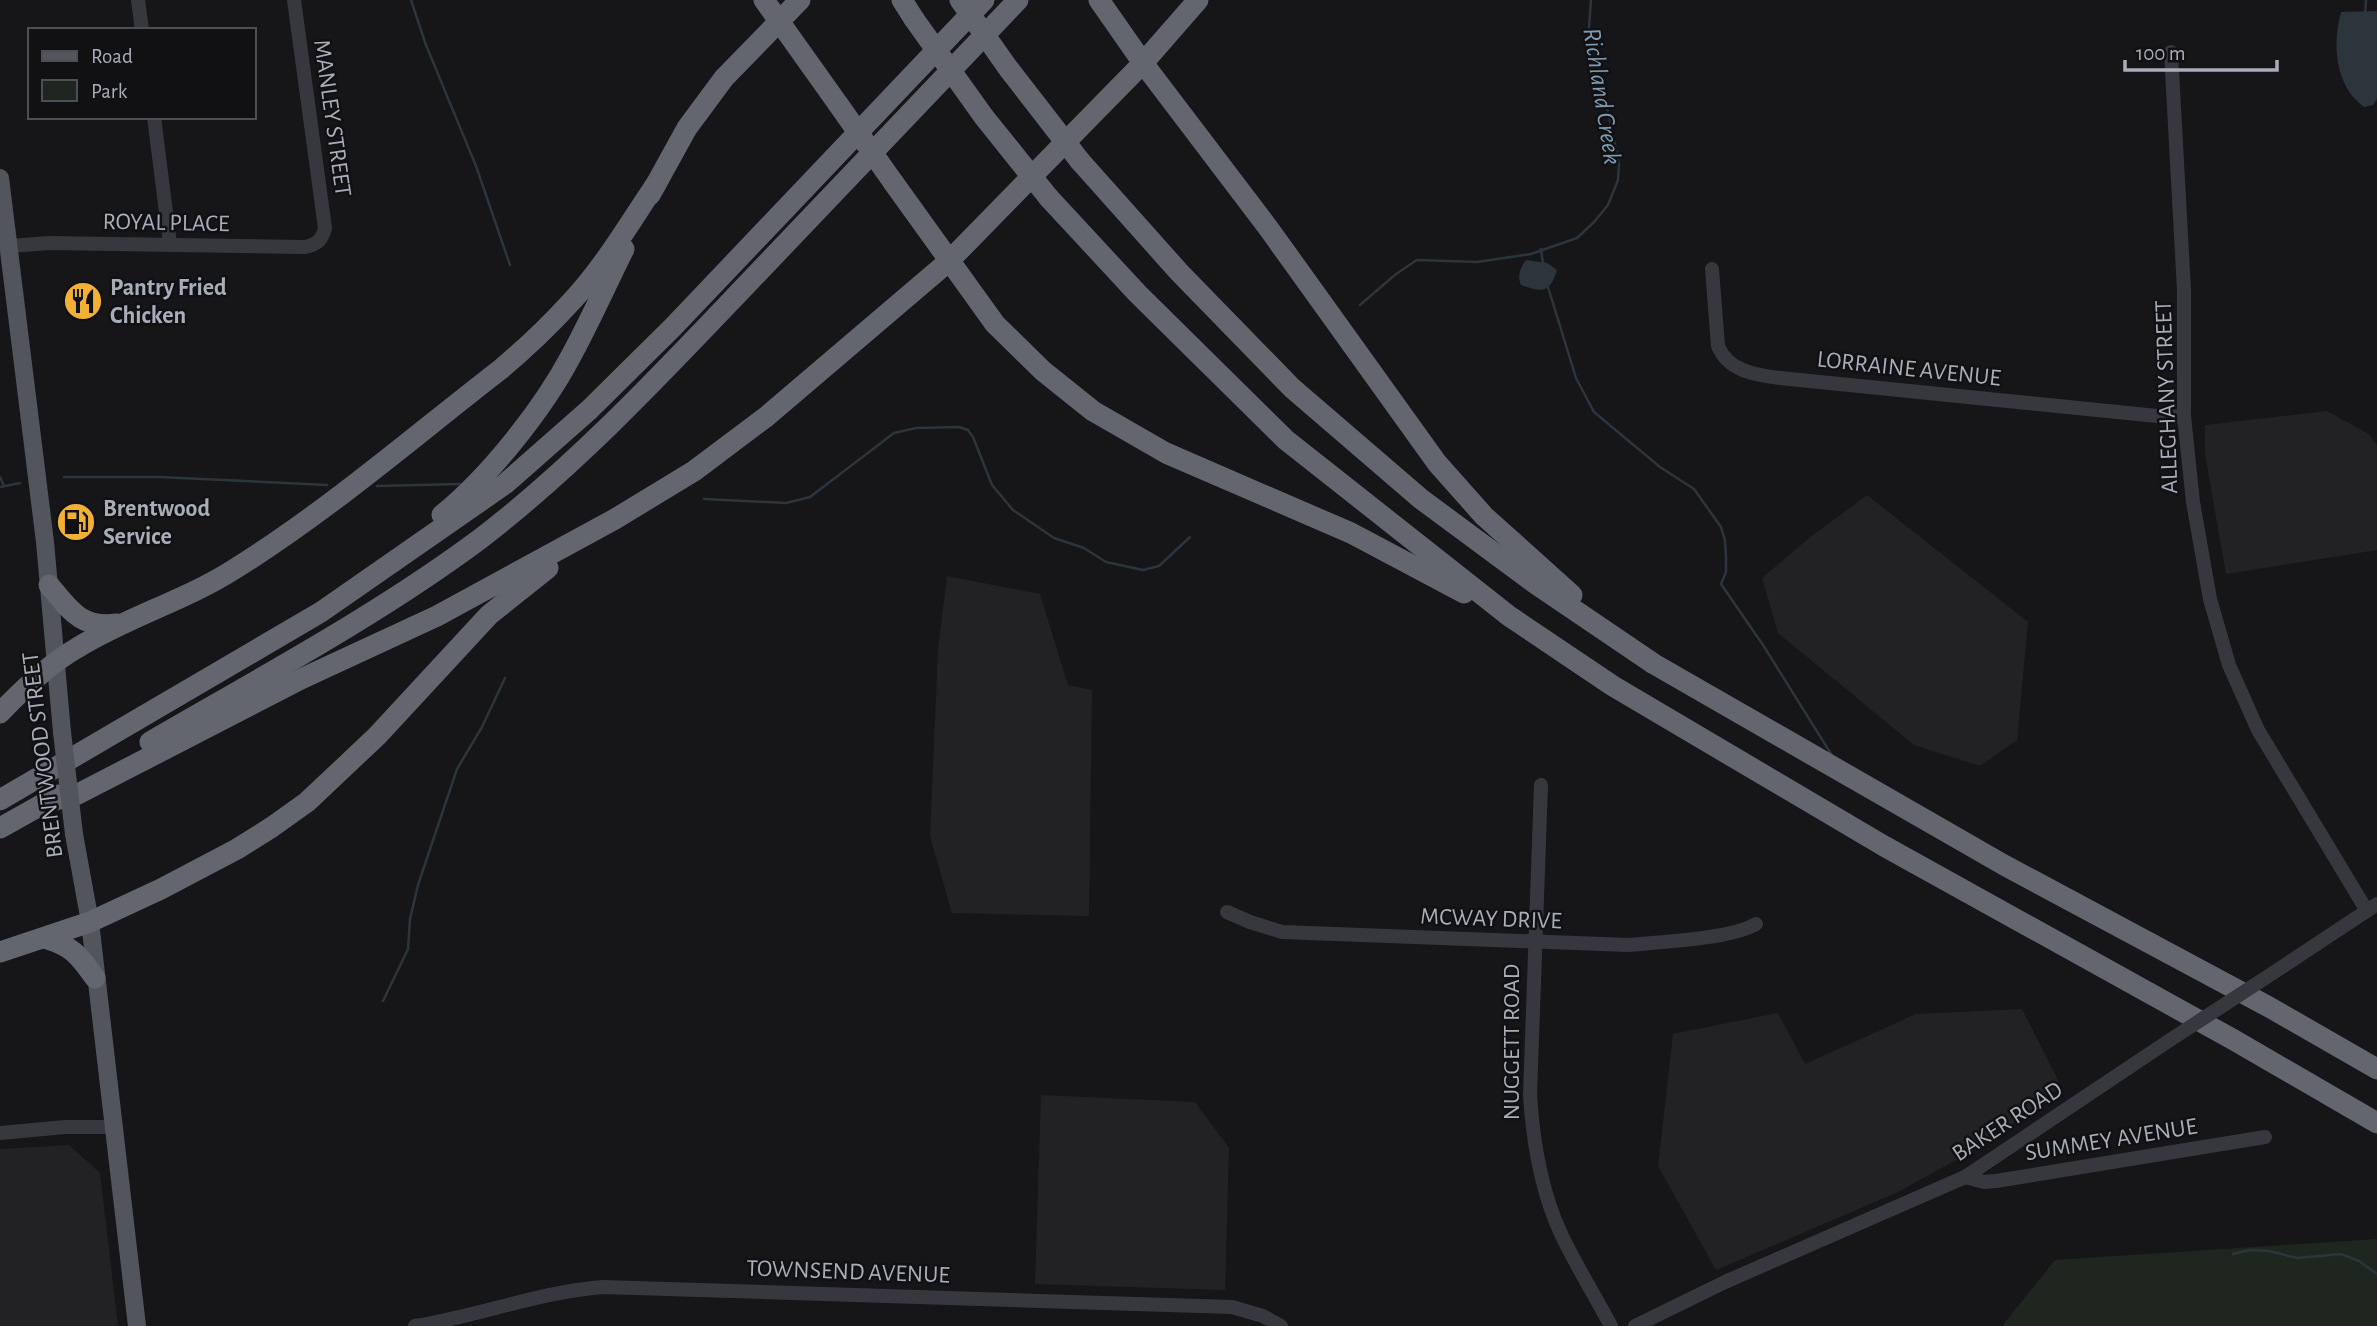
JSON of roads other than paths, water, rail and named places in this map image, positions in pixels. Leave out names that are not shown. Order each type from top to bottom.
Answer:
[{"type":"highway","points":[[764,0],[995,324],[1043,371],[1093,411],[1166,453],[1351,533],[1509,616]]},
{"type":"highway","points":[[359,587],[382,561],[456,503],[497,460],[536,411],[570,358],[656,184],[687,128],[717,86],[800,0]]},
{"type":"highway","points":[[902,0],[984,117],[1049,198],[1138,294],[1286,440],[1509,616],[1613,686],[1884,846],[2211,1027],[2377,1123]]},
{"type":"highway","points":[[960,0],[1008,68],[1080,161],[1179,272],[1292,388],[1420,499],[1536,584],[1654,664],[2004,865],[2269,1007],[2377,1069]]},
{"type":"highway","points":[[0,800],[226,669],[359,587],[505,484],[589,410],[673,327],[984,0]]},
{"type":"highway","points":[[0,828],[309,649],[408,588],[480,538],[552,477],[647,389],[1018,0]]},
{"type":"highway","points":[[1099,0],[1143,63],[1269,229],[1437,463],[1484,516],[1654,664]]},
{"type":"highway","points":[[47,802],[78,794],[302,679],[437,616],[615,519],[694,471],[766,416],[949,261],[1143,63],[1198,0]]},
{"type":"highway","points":[[0,713],[75,648],[198,589],[271,546],[501,369],[573,300],[613,248],[656,184]]},
{"type":"highway","points":[[0,952],[90,922],[161,889],[237,849],[307,802],[377,736],[489,615],[522,587],[615,519]]},
{"type":"highway","points":[[49,584],[83,621],[105,625],[123,623]]},
{"type":"highway","points":[[44,938],[60,942],[74,950],[96,978]]},
{"type":"main road","name":"BRENTWOOD STREET","points":[[0,178],[49,584],[74,834],[90,922],[137,1326]]},
{"type":"street","points":[[138,0],[142,28]]},
{"type":"street","name":"MANLEY STREET","points":[[294,0],[325,228],[320,241]]},
{"type":"street","name":"ALLEGHANY STREET","points":[[2171,52],[2184,290],[2184,416],[2193,502],[2210,598],[2230,665],[2259,730],[2372,908]]},
{"type":"street","points":[[154,119],[170,244]]},
{"type":"street","name":"ROYAL PLACE","points":[[9,246],[50,243],[305,247],[316,245],[320,241]]},
{"type":"street","name":"LORRAINE AVENUE","points":[[1712,270],[1718,346],[1721,353],[1737,369],[1780,378],[2184,416]]},
{"type":"street","name":"NUGGETT ROAD","points":[[1541,785],[1530,1095],[1536,1149],[1544,1184],[1561,1234],[1611,1326]]},
{"type":"street","name":"BAKER ROAD","points":[[1635,1326],[1715,1287],[1965,1177],[2372,908]]},
{"type":"street","name":"MCWAY DRIVE","points":[[1227,912],[1282,932],[1628,945],[1676,941],[1744,930],[1756,924]]},
{"type":"street","points":[[0,1133],[65,1127],[113,1127]]},
{"type":"street","name":"SUMMEY AVENUE","points":[[1965,1177],[1984,1182],[1996,1181],[2265,1137]]},
{"type":"street","name":"TOWNSEND AVENUE","points":[[415,1326],[453,1320],[535,1297],[603,1287],[1232,1307],[1263,1316],[1281,1326]]},
{"type":"waterway","points":[[411,0],[426,45],[476,166],[510,265]]},
{"type":"waterway","name":"Richland Creek","points":[[1360,305],[1417,260],[1477,262],[1531,254],[1577,238],[1608,205],[1618,180],[1619,164],[1588,40],[1591,0]]},
{"type":"waterway","points":[[2365,15],[2366,0]]},
{"type":"waterway","points":[[1541,249],[1543,264]]},
{"type":"waterway","points":[[1548,287],[1576,378],[1594,412],[1660,467],[1694,489],[1721,527],[1726,557],[1726,572],[1721,584],[1763,645],[1833,757]]},
{"type":"waterway","name":"Richland Creek","points":[[704,499],[786,503],[810,497],[894,433],[916,428],[959,427],[968,430],[973,437],[992,485],[1013,510],[1054,538],[1084,548],[1106,562],[1143,570],[1159,566],[1190,537]]},
{"type":"waterway","points":[[0,477],[4,486]]},
{"type":"waterway","name":"Richland Creek","points":[[64,477],[159,477],[327,485]]},
{"type":"waterway","name":"Richland Creek","points":[[0,487],[20,483]]},
{"type":"waterway","name":"Richland Creek","points":[[377,486],[460,484]]},
{"type":"waterway","points":[[383,1001],[408,949],[410,919],[418,885],[457,769],[482,727],[505,678]]},
{"type":"waterway","points":[[2233,1254],[2249,1250],[2269,1251],[2297,1258],[2341,1254],[2359,1261],[2377,1274]]},
{"type":"place","name":"Pantry Fried Chicken","points":[[83,301]]},
{"type":"place","name":"Brentwood Service","points":[[76,522]]}]
